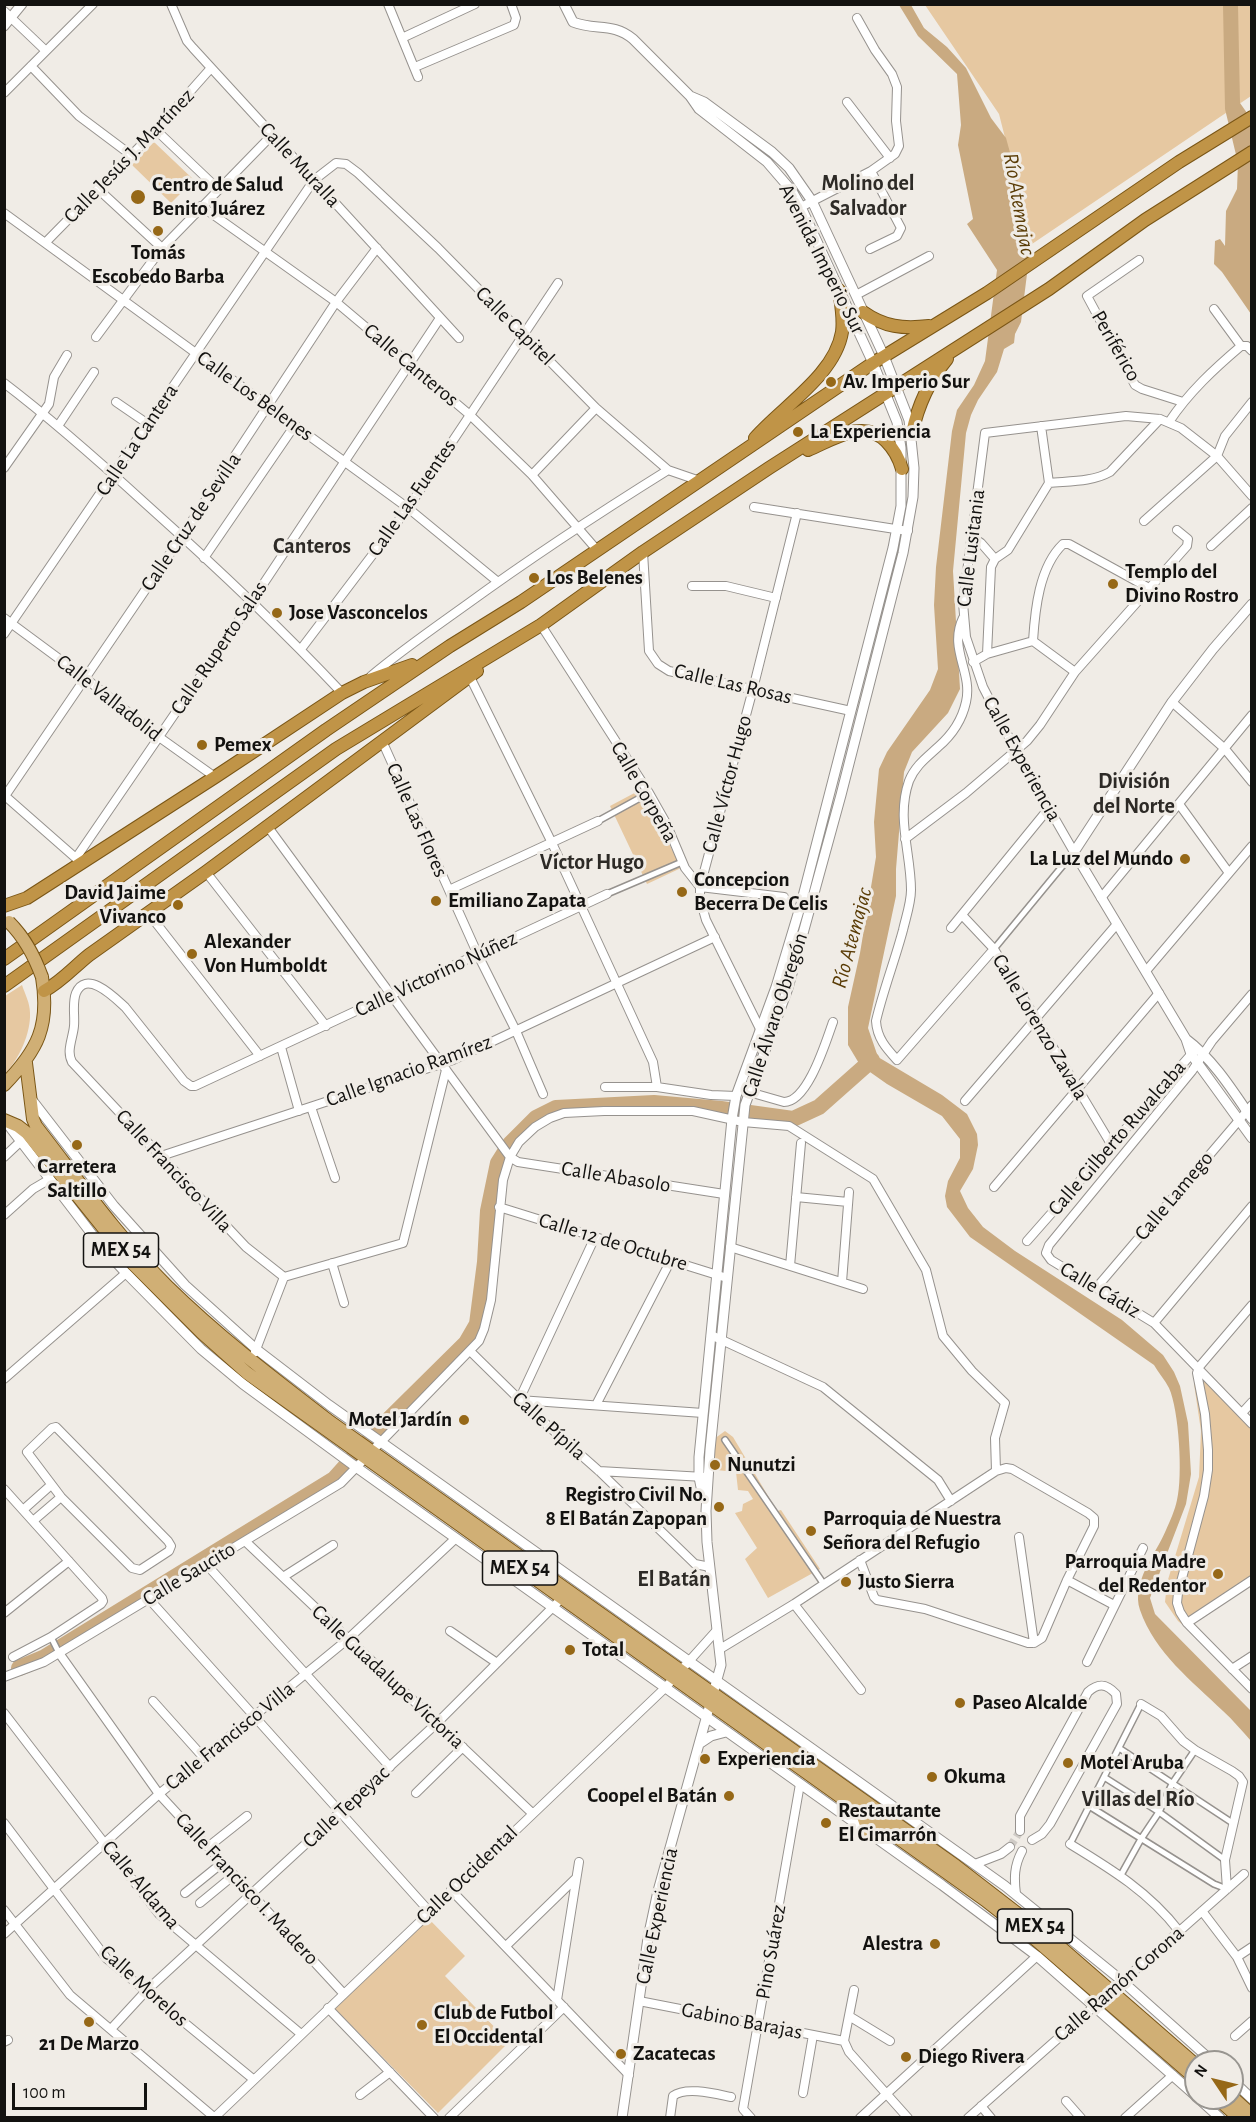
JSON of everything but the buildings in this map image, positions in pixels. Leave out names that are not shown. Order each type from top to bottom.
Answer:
[{"type":"highway","points":[[4,959],[326,730],[450,646],[521,602],[873,363],[987,293],[1179,162],[1251,117]]},
{"type":"highway","points":[[4,986],[336,749],[541,625],[643,552],[769,468],[1049,289],[1145,220],[1251,152]]},
{"type":"highway","points":[[744,451],[763,429],[815,380],[834,353],[843,328],[839,290]]},
{"type":"highway","points":[[863,312],[894,327],[933,326]]},
{"type":"highway","points":[[912,433],[917,411],[926,390],[938,370],[958,348]]},
{"type":"highway","points":[[769,468],[849,432],[860,430],[875,434],[885,440],[896,454],[902,470]]},
{"type":"highway","points":[[4,906],[27,898],[79,860],[215,777],[342,693],[364,682],[400,670],[450,646]]},
{"type":"highway","points":[[44,991],[56,984],[89,955],[149,914],[383,743],[508,646]]},
{"type":"main road","points":[[4,1085],[26,1062],[35,1046],[42,1028],[45,1010],[42,977],[35,957],[25,939],[7,920]]},
{"type":"main road","name":"MEX 54","points":[[26,1062],[33,1119],[36,1126],[117,1229],[247,1373],[356,1432],[373,1450],[956,1866],[1057,1944],[1103,1997],[1184,2056]]},
{"type":"main road","name":"MEX 54","points":[[5,1120],[27,1133],[129,1260],[202,1333],[326,1438],[373,1450]]},
{"type":"main road","name":"MEX 54","points":[[714,1693],[860,1810],[985,1900],[1036,1940],[1184,2068]]},
{"type":"main road","points":[[860,1810],[869,1833]]},
{"type":"main road","points":[[1051,1922],[1057,1944]]},
{"type":"street","points":[[4,26],[8,14],[22,4]]},
{"type":"street","points":[[4,93],[93,4]]},
{"type":"street","name":"Calle Muralla","points":[[171,4],[187,41],[459,338]]},
{"type":"street","points":[[388,4],[418,77]]},
{"type":"street","points":[[402,38],[475,4]]},
{"type":"street","points":[[415,68],[514,26],[516,23],[511,4]]},
{"type":"street","points":[[564,4],[573,22],[580,25],[613,28],[626,33],[690,96]]},
{"type":"street","points":[[8,14],[46,51]]},
{"type":"street","points":[[801,207],[871,171],[895,154],[899,146],[896,121],[897,87],[892,74],[874,50],[857,18]]},
{"type":"street","points":[[31,66],[79,116],[131,156]]},
{"type":"street","name":"Calle Jesús J. Martínez","points":[[46,242],[156,130],[211,68]]},
{"type":"street","name":"Avenida Imperio Sur","points":[[690,96],[704,102],[772,152],[789,168],[812,201],[884,356]]},
{"type":"street","name":"Avenida Imperio Sur","points":[[690,96],[699,110],[767,162],[792,191],[873,363]]},
{"type":"street","points":[[847,102],[890,158]]},
{"type":"street","points":[[156,130],[218,189]]},
{"type":"street","points":[[96,337],[162,248],[272,135]]},
{"type":"street","name":"Calle La Cantera","points":[[4,634],[8,621],[113,475],[314,180],[336,163]]},
{"type":"street","name":"Calle Capitel","points":[[336,163],[346,164],[358,173],[438,248],[596,408],[668,470],[700,481]]},
{"type":"street","points":[[870,249],[897,236],[901,228],[871,171]]},
{"type":"street","points":[[98,189],[162,248]]},
{"type":"street","name":"Calle Canteros","points":[[201,206],[336,303],[470,415],[532,475],[597,550]]},
{"type":"street","name":"Calle Los Belenes","points":[[6,216],[46,242],[408,508],[498,582]]},
{"type":"street","name":"Calle Cruz de Sevilla","points":[[5,796],[182,536],[336,303],[376,248]]},
{"type":"street","points":[[856,295],[928,256]]},
{"type":"street","name":"Periférico","points":[[1139,260],[1087,296],[1135,384],[1142,389],[1183,402]]},
{"type":"street","name":"Calle Las Fuentes","points":[[301,649],[408,508],[558,283]]},
{"type":"street","points":[[1214,309],[1241,346]]},
{"type":"street","name":"Calle Ruperto Salas","points":[[79,860],[440,318]]},
{"type":"street","points":[[1169,422],[1183,402],[1212,370],[1241,346],[1248,346],[1251,351]]},
{"type":"street","points":[[4,468],[49,404],[54,377],[67,356]]},
{"type":"street","name":"Calle Álvaro Obregón","points":[[704,1477],[721,1340],[743,1120],[748,1097],[788,988],[838,806],[908,531],[913,497],[912,433],[898,387],[884,356]]},
{"type":"street","name":"Calle Álvaro Obregón","points":[[706,1717],[721,1665],[706,1511],[703,1413],[732,1118],[735,1098],[776,987],[801,904],[897,529],[901,506],[902,470],[897,422],[873,363]]},
{"type":"street","points":[[58,426],[94,372]]},
{"type":"street","points":[[4,383],[43,412],[182,536],[301,649],[342,693]]},
{"type":"street","points":[[116,402],[148,424]]},
{"type":"street","points":[[1144,521],[1217,456],[1226,436],[1251,402]]},
{"type":"street","points":[[532,475],[596,408]]},
{"type":"street","points":[[987,654],[991,567],[995,560],[1008,550],[1049,483],[1041,426],[1126,416],[1169,422],[1192,436],[1217,456],[1251,496]]},
{"type":"street","points":[[1049,483],[1091,479],[1110,472],[1160,419]]},
{"type":"street","points":[[204,558],[295,425]]},
{"type":"street","name":"Calle Lusitania","points":[[973,662],[963,618],[985,433],[1041,426]]},
{"type":"street","points":[[364,682],[393,657],[498,582],[577,527],[668,470]]},
{"type":"street","points":[[754,507],[908,531]]},
{"type":"street","points":[[1211,546],[1251,508]]},
{"type":"street","name":"Calle Víctor Hugo","points":[[768,1045],[706,920],[700,899],[700,887],[797,513]]},
{"type":"street","points":[[905,839],[1016,751],[1040,725],[1075,672],[1188,544],[1188,539],[1177,530]]},
{"type":"street","points":[[972,537],[981,543],[995,560]]},
{"type":"street","points":[[1033,641],[1038,603],[1046,572],[1053,556],[1063,544],[1070,544],[1149,588]]},
{"type":"street","name":"Calle Las Rosas","points":[[643,552],[649,651],[658,664],[669,671],[851,711]]},
{"type":"street","points":[[692,586],[726,586],[776,597]]},
{"type":"street","points":[[963,618],[959,627],[958,644],[968,690],[966,703],[958,724],[950,736],[921,761],[910,780],[903,810],[911,891],[898,949],[876,1022],[880,1040],[897,1060],[994,950],[1074,852],[1172,702],[1251,604]]},
{"type":"street","name":"Calle Valladolid","points":[[8,621],[215,777]]},
{"type":"street","name":"Calle Corpeña","points":[[541,625],[649,794],[666,823],[689,875],[700,887]]},
{"type":"street","points":[[973,662],[987,654],[1033,641]]},
{"type":"street","points":[[1033,641],[1075,672]]},
{"type":"street","name":"Calle Experiencia","points":[[973,662],[983,687],[1016,751],[1074,852],[1186,1039],[1251,1138]]},
{"type":"street","points":[[470,677],[552,843],[653,1062],[657,1087]]},
{"type":"street","points":[[1172,702],[1225,749],[1251,782]]},
{"type":"street","points":[[1101,898],[1251,715]]},
{"type":"street","name":"Calle Las Flores","points":[[383,743],[448,890],[516,1031],[543,1094]]},
{"type":"street","points":[[448,890],[552,843],[649,794]]},
{"type":"street","points":[[5,796],[79,860]]},
{"type":"street","points":[[1179,804],[1229,873]]},
{"type":"street","points":[[951,928],[1049,808]]},
{"type":"street","points":[[268,827],[509,1156],[519,1142],[535,1127],[564,1113],[693,1111],[789,1126],[873,1179],[926,1270],[943,1336],[972,1371],[1005,1403],[995,1438],[996,1471]]},
{"type":"street","points":[[1146,971],[1251,846]]},
{"type":"street","name":"Calle Victorino Núñez","points":[[191,1086],[199,1085],[581,906],[682,862]]},
{"type":"street","points":[[206,872],[326,1026]]},
{"type":"street","points":[[700,887],[784,897]]},
{"type":"street","points":[[149,914],[260,1056]]},
{"type":"street","name":"Calle Lorenzo Zavala","points":[[962,915],[994,950],[1111,1144]]},
{"type":"street","points":[[966,1101],[1117,924]]},
{"type":"street","name":"Calle Ignacio Ramírez","points":[[161,1156],[444,1067],[715,937]]},
{"type":"street","name":"Calle Francisco Villa","points":[[191,1086],[184,1082],[125,1007],[93,984],[82,985],[75,994],[70,1059],[246,1247],[284,1277]]},
{"type":"street","points":[[994,1187],[1159,993]]},
{"type":"street","name":"Calle Gilberto Ruvalcaba","points":[[1027,1241],[1111,1144],[1212,1041],[1251,994]]},
{"type":"street","points":[[748,1097],[784,1102],[796,1098],[805,1087],[821,1056],[833,1022]]},
{"type":"street","points":[[281,1047],[299,1111]]},
{"type":"street","name":"Calle Experiencia","points":[[1198,1055],[1250,1112]]},
{"type":"street","name":"Calle Cádiz","points":[[1198,1055],[1047,1248],[1047,1257],[1154,1323],[1199,1367],[1251,1424]]},
{"type":"street","points":[[5,1120],[101,1246],[126,1274],[201,1349],[247,1373],[284,1277],[403,1243],[444,1067]]},
{"type":"street","points":[[605,1087],[657,1087],[735,1098]]},
{"type":"street","points":[[32,1100],[114,1206],[185,1285],[256,1349],[356,1432]]},
{"type":"street","points":[[312,1107],[335,1178]]},
{"type":"street","name":"Calle Lamego","points":[[1097,1287],[1239,1120],[1250,1112]]},
{"type":"street","points":[[4,1157],[21,1141]]},
{"type":"street","points":[[790,1266],[801,1143]]},
{"type":"street","name":"Calle Abasolo","points":[[509,1156],[518,1162],[724,1194]]},
{"type":"street","name":"Calle Saucito","points":[[4,1677],[24,1671],[59,1652],[341,1483],[470,1351],[479,1341],[488,1315],[499,1207],[509,1156]]},
{"type":"street","points":[[4,1215],[33,1189],[50,1179]]},
{"type":"street","points":[[842,1282],[849,1192]]},
{"type":"street","points":[[796,1197],[849,1202]]},
{"type":"street","points":[[1154,1323],[1251,1206]]},
{"type":"street","name":"Calle 12 de Octubre","points":[[499,1207],[727,1278]]},
{"type":"street","points":[[595,1237],[519,1400],[703,1413]]},
{"type":"street","points":[[730,1247],[863,1289]]},
{"type":"street","points":[[596,1405],[671,1260]]},
{"type":"street","points":[[332,1263],[344,1303]]},
{"type":"street","points":[[4,1378],[126,1274]]},
{"type":"street","points":[[1251,1305],[1199,1367],[1197,1379],[1205,1414],[1208,1470],[1204,1496],[1177,1603],[1187,1623],[1251,1689]]},
{"type":"street","points":[[711,1335],[823,1387],[938,1480],[951,1500]]},
{"type":"street","name":"Calle Pípila","points":[[470,1351],[519,1400],[599,1471],[695,1564],[710,1567]]},
{"type":"street","points":[[1242,1413],[1251,1402]]},
{"type":"street","points":[[56,1427],[168,1541],[171,1546],[170,1551],[140,1570],[132,1568],[51,1485],[27,1452],[52,1428],[56,1427]]},
{"type":"street","points":[[326,1438],[356,1467],[869,1833],[1037,1956],[1103,1997],[1184,2085]]},
{"type":"street","points":[[725,1440],[823,1584]]},
{"type":"street","points":[[720,1649],[794,1604],[823,1584],[996,1471],[1006,1468],[1022,1474],[1094,1518],[1094,1526],[1042,1638],[1034,1643],[925,1609],[878,1599],[874,1597],[860,1560]]},
{"type":"street","points":[[599,1471],[704,1477]]},
{"type":"street","points":[[23,1510],[51,1485]]},
{"type":"street","points":[[4,1489],[103,1601],[52,1639],[13,1657]]},
{"type":"street","points":[[33,1521],[62,1497]]},
{"type":"street","points":[[1019,1537],[1034,1643]]},
{"type":"street","name":"Calle Francisco Villa","points":[[4,1934],[159,1794],[348,1639],[456,1538]]},
{"type":"street","name":"Calle Guadalupe Victoria","points":[[245,1541],[532,1813]]},
{"type":"street","points":[[283,1577],[333,1545]]},
{"type":"street","points":[[1087,1662],[1143,1548]]},
{"type":"street","points":[[4,1613],[69,1561]]},
{"type":"street","points":[[206,1564],[390,1767]]},
{"type":"street","points":[[1067,1580],[1114,1605]]},
{"type":"street","points":[[1187,1623],[1251,1580]]},
{"type":"street","name":"Calle Tepeyac","points":[[111,2029],[146,1991],[437,1723],[553,1608],[567,1588]]},
{"type":"street","points":[[149,1599],[429,1911]]},
{"type":"street","points":[[794,1604],[861,1690]]},
{"type":"street","name":"Calle Occidental","points":[[214,2117],[665,1688],[717,1630]]},
{"type":"street","points":[[450,1631],[497,1663]]},
{"type":"street","name":"Calle Francisco I. Madero","points":[[52,1639],[159,1794],[343,1993]]},
{"type":"street","points":[[1232,1669],[1251,1656]]},
{"type":"street","points":[[1020,1831],[1020,1816],[1088,1692],[1096,1685],[1103,1684],[1111,1688],[1116,1694],[1117,1704],[1050,1824],[1042,1834],[1032,1840]]},
{"type":"street","points":[[714,1693],[975,1864],[1016,1894],[1121,1980],[1200,2050]]},
{"type":"street","points":[[153,1701],[204,1758]]},
{"type":"street","points":[[1089,1806],[1214,1884],[1227,1889],[1225,1860],[1243,1782],[1239,1776],[1195,1750],[1183,1741],[1161,1716],[1141,1704],[1119,1748],[1089,1806],[1070,1844],[1121,1875],[1164,1911],[1179,1931]]},
{"type":"street","name":"Calle Aldama","points":[[4,1713],[159,1914],[301,2034]]},
{"type":"street","name":"Calle Experiencia","points":[[622,2118],[648,1938],[658,1891],[706,1717]]},
{"type":"street","points":[[699,1744],[711,1736],[726,1732]]},
{"type":"street","points":[[416,1793],[463,1747]]},
{"type":"street","points":[[1119,1748],[1234,1824]]},
{"type":"street","points":[[1121,1875],[1159,1812],[1172,1784],[1195,1750]]},
{"type":"street","points":[[1104,1777],[1159,1812],[1225,1860]]},
{"type":"street","name":"Pino Suárez","points":[[751,2118],[743,2109],[800,1784]]},
{"type":"street","points":[[208,1847],[247,1816]]},
{"type":"street","name":"Calle Morelos","points":[[4,1823],[107,1959],[253,2079]]},
{"type":"street","points":[[975,1864],[1001,1854],[1010,1847]]},
{"type":"street","points":[[1016,1894],[1014,1877],[1016,1862],[1022,1851]]},
{"type":"street","points":[[557,2000],[579,1862]]},
{"type":"street","points":[[185,1893],[222,1863]]},
{"type":"street","name":"Calle Ramón Corona","points":[[968,2118],[1121,1980],[1244,1874]]},
{"type":"street","points":[[200,1903],[234,1875]]},
{"type":"street","points":[[506,1946],[575,1879]]},
{"type":"street","points":[[451,1890],[628,2075]]},
{"type":"street","points":[[4,1910],[70,1995],[214,2117]]},
{"type":"street","points":[[1202,1911],[1237,1957],[1251,1988]]},
{"type":"street","points":[[1237,1957],[1251,1947]]},
{"type":"street","points":[[860,2118],[1037,1956]]},
{"type":"street","points":[[855,1990],[844,2041],[849,2052],[908,2118]]},
{"type":"street","name":"Gabino Barajas","points":[[639,2001],[844,2041]]},
{"type":"street","points":[[449,2118],[564,2007]]},
{"type":"street","points":[[328,2008],[434,2118]]},
{"type":"street","points":[[849,2016],[890,2041]]},
{"type":"street","points":[[1235,2036],[1251,2021]]},
{"type":"street","points":[[803,2093],[813,2035]]},
{"type":"street","points":[[360,2095],[390,2072]]},
{"type":"street","points":[[1125,2118],[1173,2074]]},
{"type":"street","points":[[670,2118],[673,2096],[679,2092],[703,2092],[731,2097]]},
{"type":"street","points":[[1066,2101],[1081,2118]]},
{"type":"street","points":[[981,2106],[991,2118]]},
{"type":"shaded area","points":[[925,5],[1251,5],[1251,96],[1032,244],[999,114]]},
{"type":"shaded area","points":[[154,142],[194,180],[171,203],[132,165]]},
{"type":"shaded area","points":[[642,789],[681,868],[647,884],[610,806]]},
{"type":"shaded area","points":[[22,985],[30,1009],[30,1021],[19,1053],[5,1074],[5,996]]},
{"type":"shaded area","points":[[1199,1367],[1251,1424],[1251,1580],[1184,1626],[1165,1602],[1167,1583],[1199,1477],[1201,1431],[1194,1384]]},
{"type":"shaded area","points":[[725,1431],[733,1437],[777,1511],[781,1510],[820,1569],[768,1598],[745,1559],[757,1548],[735,1513],[742,1511],[743,1504],[753,1499],[748,1491],[738,1490],[736,1472],[716,1470],[714,1439]]},
{"type":"shaded area","name":"Club de Futbol El Occidental","points":[[428,1918],[465,1956],[445,1976],[509,2042],[438,2113],[335,2009]]},
{"type":"water","name":"Río Atemajac","points":[[899,5],[911,5],[924,28],[947,47],[966,68],[991,118],[1006,138],[1025,207],[1030,250],[1021,322],[1015,334],[1014,343],[1004,349],[997,372],[978,400],[966,433],[953,571],[960,689],[948,713],[912,752],[904,772],[896,896],[868,1028],[878,1057],[942,1095],[967,1114],[977,1134],[978,1145],[973,1169],[960,1191],[968,1208],[983,1227],[1015,1251],[1122,1320],[1163,1355],[1174,1372],[1180,1386],[1188,1423],[1191,1474],[1186,1504],[1150,1598],[1155,1614],[1251,1711],[1251,1741],[1165,1653],[1155,1640],[1140,1610],[1138,1600],[1142,1579],[1171,1519],[1179,1489],[1178,1427],[1167,1385],[1154,1365],[970,1237],[947,1207],[945,1196],[948,1181],[960,1158],[960,1139],[942,1116],[887,1084],[860,1065],[848,1045],[848,1007],[860,953],[876,857],[874,822],[879,769],[887,752],[930,690],[938,669],[934,605],[936,567],[952,431],[957,410],[974,385],[985,361],[997,270],[967,224],[973,219],[958,145],[961,125],[957,74],[918,36]]},
{"type":"water","points":[[1223,5],[1238,5],[1240,103],[1252,120],[1251,314],[1214,264],[1215,241],[1220,239],[1225,246],[1226,211],[1237,189],[1238,163],[1225,109]]},
{"type":"waterway","points":[[19,1668],[43,1658],[334,1479],[378,1430],[466,1343],[477,1324],[485,1262],[488,1211],[498,1163],[510,1144],[536,1118],[556,1108],[654,1103],[793,1119],[819,1107],[872,1060]]},
{"type":"tunnel","points":[[1010,1847],[1020,1831]]},
{"type":"place","name":"Centro de Salud Benito Juárez","points":[[138,197]]},
{"type":"place","name":"Tomás Escobedo Barba","points":[[158,231]]},
{"type":"place","name":"Av. Imperio Sur","points":[[831,382]]},
{"type":"place","name":"La Experiencia","points":[[798,432]]},
{"type":"place","name":"Los Belenes","points":[[534,578]]},
{"type":"place","name":"Templo del Divino Rostro","points":[[1113,584]]},
{"type":"place","name":"Jose Vasconcelos","points":[[277,613]]},
{"type":"place","name":"Pemex","points":[[202,745]]},
{"type":"place","name":"La Luz del Mundo","points":[[1185,859]]},
{"type":"place","name":"Concepcion Becerra De Celis","points":[[682,892]]},
{"type":"place","name":"Emiliano Zapata","points":[[436,901]]},
{"type":"place","name":"David Jaime Vivanco","points":[[178,905]]},
{"type":"place","name":"Alexander Von Humboldt","points":[[192,954]]},
{"type":"place","name":"Carretera Saltillo","points":[[77,1145]]},
{"type":"place","name":"Motel Jardín","points":[[464,1420]]},
{"type":"place","name":"Nunutzi","points":[[715,1465]]},
{"type":"place","name":"Registro Civil No. 8 El Batán Zapopan","points":[[719,1507]]},
{"type":"place","name":"Parroquia de Nuestra Señora del Refugio","points":[[811,1531]]},
{"type":"place","name":"Parroquia Madre del Redentor","points":[[1218,1574]]},
{"type":"place","name":"Justo Sierra","points":[[846,1582]]},
{"type":"place","name":"Total","points":[[570,1650]]},
{"type":"place","name":"Paseo Alcalde","points":[[960,1703]]},
{"type":"place","name":"Experiencia","points":[[705,1759]]},
{"type":"place","name":"Motel Aruba","points":[[1068,1763]]},
{"type":"place","name":"Okuma","points":[[932,1777]]},
{"type":"place","name":"Coopel el Batán","points":[[729,1796]]},
{"type":"place","name":"Restautante El Cimarrón","points":[[826,1823]]},
{"type":"place","name":"Alestra","points":[[935,1944]]},
{"type":"place","name":"21 De Marzo","points":[[89,2022]]},
{"type":"place","name":"Club de Futbol El Occidental","points":[[422,2025]]},
{"type":"place","name":"Zacatecas","points":[[621,2054]]},
{"type":"place","name":"Diego Rivera","points":[[906,2057]]},
{"type":"district","name":"Molino del Salvador","points":[[868,196]]},
{"type":"district","name":"Canteros","points":[[312,546]]},
{"type":"district","name":"División del Norte","points":[[1134,794]]},
{"type":"district","name":"Víctor Hugo","points":[[592,862]]},
{"type":"district","name":"El Batán","points":[[674,1579]]},
{"type":"district","name":"Villas del Río","points":[[1138,1799]]}]
